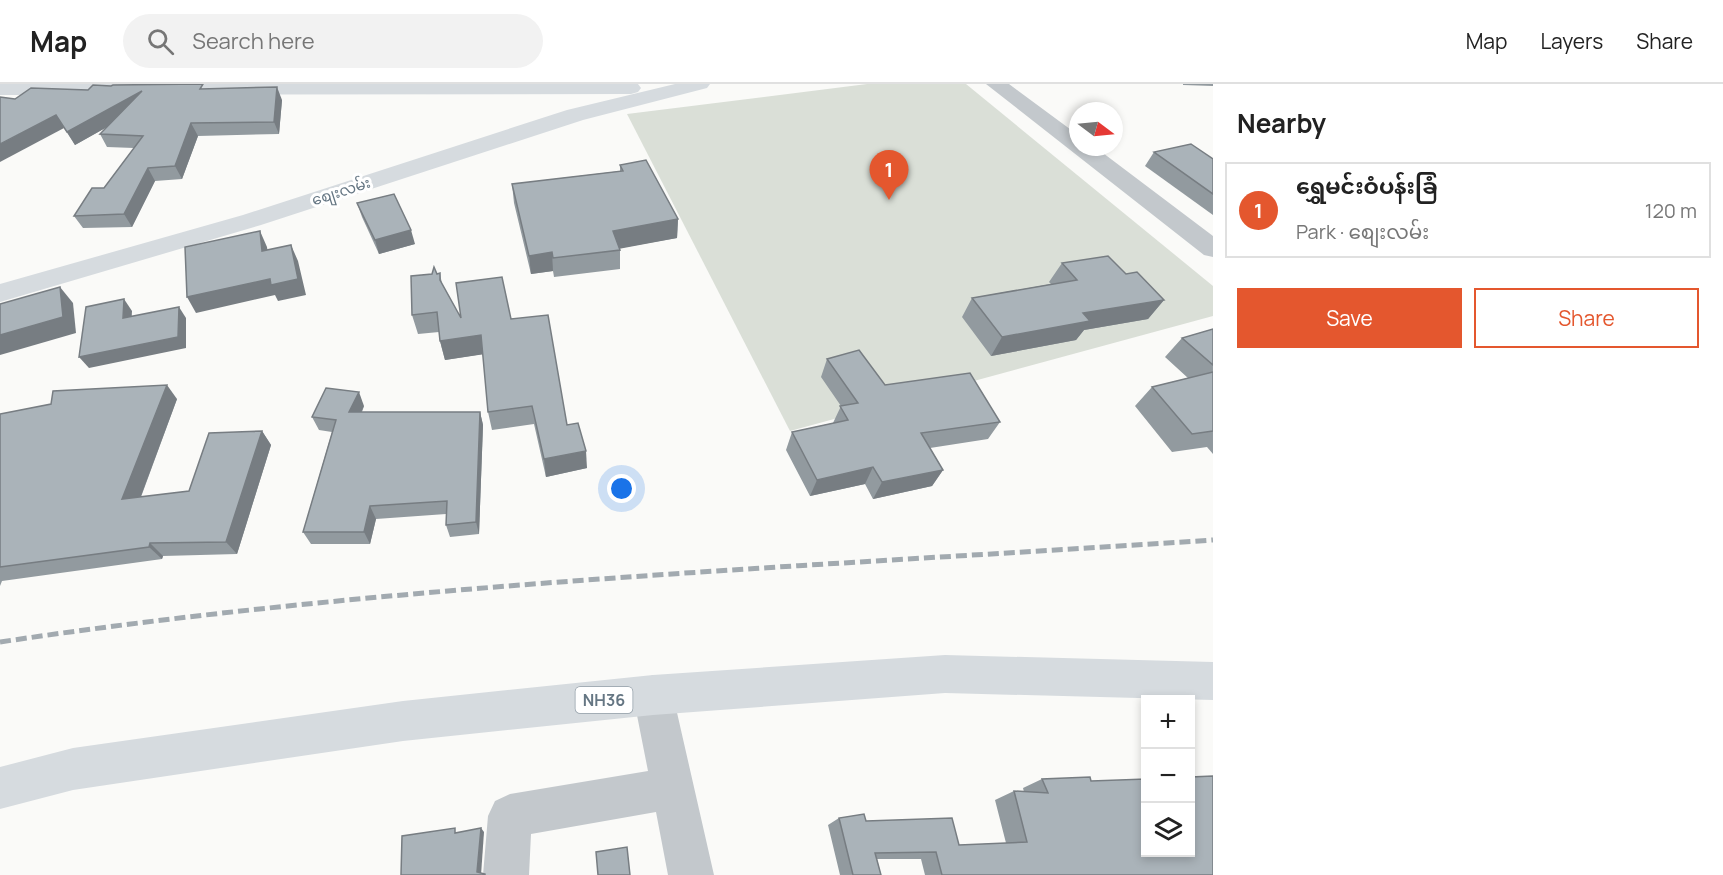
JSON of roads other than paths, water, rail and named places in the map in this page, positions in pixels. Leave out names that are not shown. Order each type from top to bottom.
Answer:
[{"type":"main road","points":[[0,89],[691,86]]},
{"type":"main road","name":"စျေးလမ်း","points":[[0,293],[252,220],[575,115],[691,86]]},
{"type":"main road","name":"NH36","points":[[0,788],[73,769],[380,724],[653,695],[945,674],[1213,681]]},
{"type":"street","points":[[996,84],[1069,139]]},
{"type":"street","points":[[1092,156],[1213,249]]},
{"type":"street","points":[[653,695],[691,875]]},
{"type":"street","points":[[506,875],[510,816],[673,788]]},
{"type":"railway","points":[[0,642],[151,621],[453,590],[757,568],[1213,540]]},
{"type":"place","name":"ရွှေမင်းဝံပန်းခြံ","points":[[889,200]]}]
